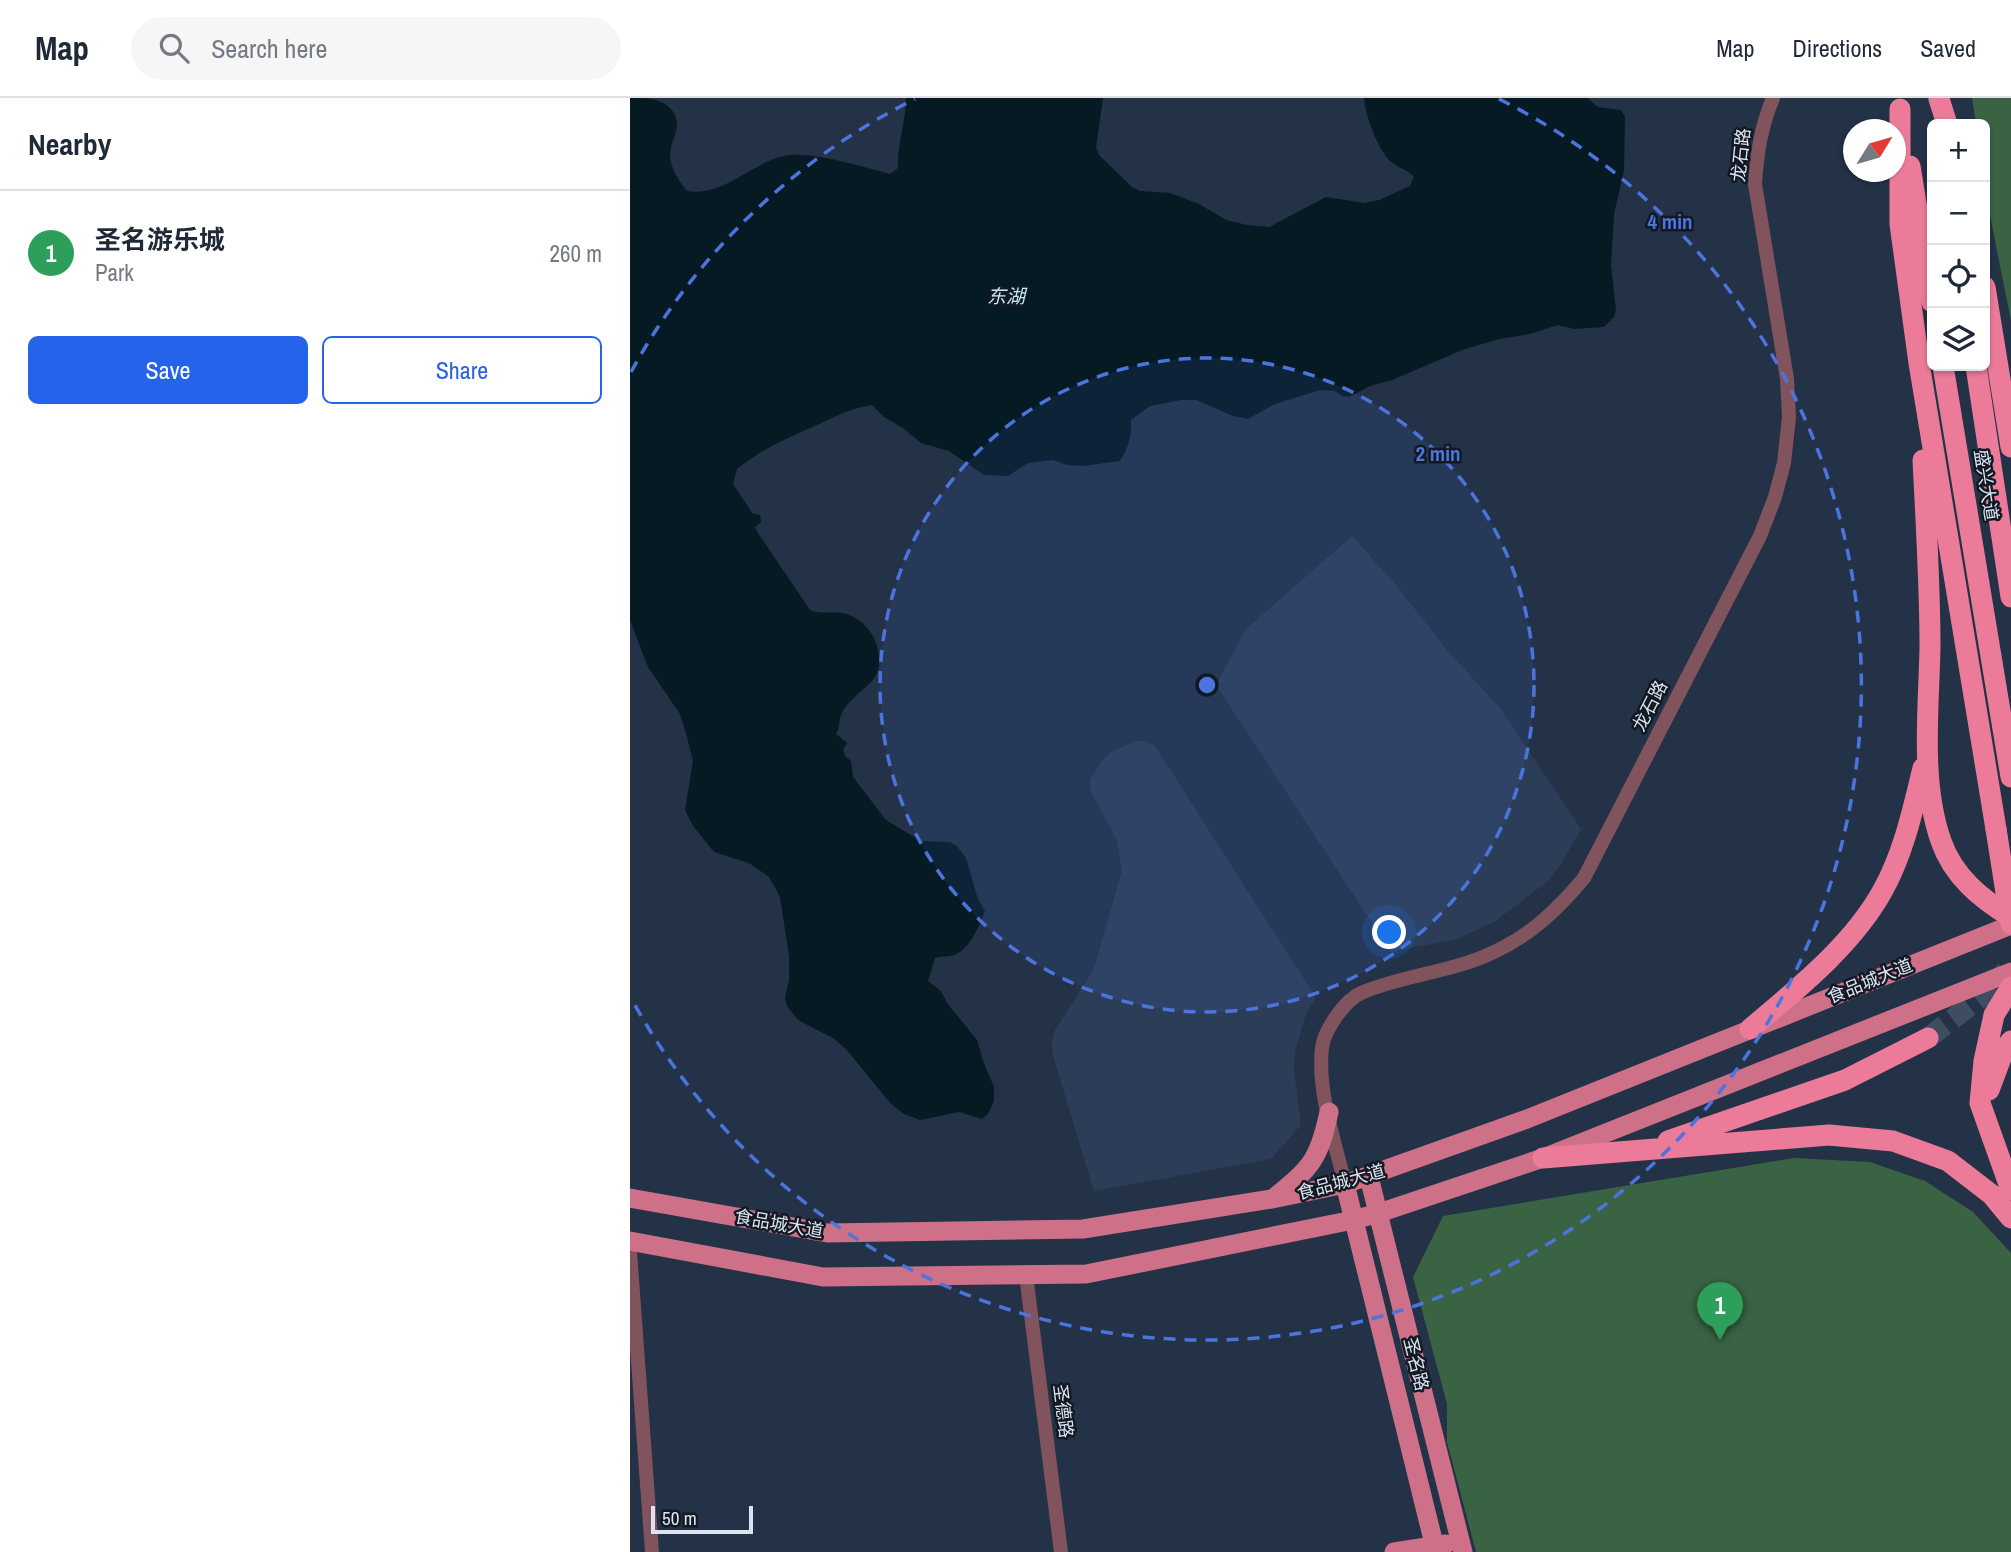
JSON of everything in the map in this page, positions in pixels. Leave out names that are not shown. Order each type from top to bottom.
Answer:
[{"type":"highway","points":[[1939,98],[1944,119]]},
{"type":"highway","points":[[1899,104],[1927,272]]},
{"type":"highway","points":[[1899,104],[1899,224],[1919,363],[2011,925]]},
{"type":"highway","points":[[1988,308],[2011,447]]},
{"type":"highway","points":[[1994,345],[2011,395]]},
{"type":"highway","points":[[1919,363],[1929,582],[1928,749],[1932,809],[1941,843],[1957,872],[1982,899],[2011,917]]},
{"type":"highway","name":"盛兴大道","points":[[1944,371],[2011,777]]},
{"type":"highway","name":"盛兴大道","points":[[1977,371],[2011,597]]},
{"type":"highway","points":[[1750,1029],[1810,979],[1850,937],[1883,891],[1905,841],[1928,749]]},
{"type":"highway","points":[[2011,987],[1994,1015],[1984,1061],[1980,1103],[2011,1189]]},
{"type":"highway","points":[[1637,1152],[1845,1080],[1928,1038]]},
{"type":"highway","points":[[1993,1134],[1988,1093],[2004,1050],[2011,1041]]},
{"type":"highway","points":[[1543,1158],[1829,1135],[1893,1141],[1948,1161],[1992,1195],[2011,1218]]},
{"type":"main road","name":"食品城大道","points":[[630,1198],[827,1233],[1083,1229],[1272,1199],[1369,1177],[1527,1119],[2011,925]]},
{"type":"main road","points":[[630,1241],[823,1278],[1086,1274],[1379,1213],[1543,1158],[2011,972]]},
{"type":"main road","points":[[1272,1199],[1311,1165],[1322,1144],[1329,1112]]},
{"type":"main road","name":"圣名路","points":[[1369,1177],[1462,1547]]},
{"type":"main road","name":"圣名路","points":[[1345,1184],[1436,1549]]},
{"type":"main road","points":[[1394,1552],[1462,1547]]},
{"type":"street","name":"龙石路","points":[[1345,1184],[1321,1076],[1322,1044],[1335,1017],[1359,994],[1492,954],[1527,934],[1557,909],[1584,878],[1760,536],[1784,463],[1789,418],[1787,379],[1755,184],[1757,152],[1764,120],[1773,98]]},
{"type":"street","points":[[630,1252],[652,1552]]},
{"type":"street","name":"圣德路","points":[[1027,1275],[1061,1552]]},
{"type":"shaded area","points":[[1352,536],[1396,585],[1446,649],[1500,708],[1581,829],[1547,882],[1494,922],[1457,939],[1391,952],[1216,685],[1246,629]]},
{"type":"shaded area","points":[[1136,741],[1145,741],[1155,746],[1316,998],[1306,1014],[1295,1052],[1294,1070],[1301,1125],[1271,1159],[1094,1191],[1052,1052],[1052,1040],[1055,1030],[1093,971],[1122,871],[1117,840],[1090,790],[1090,780],[1099,764],[1111,752]]},
{"type":"green space","points":[[1972,98],[2011,98],[2011,321],[1990,215],[1990,119],[1975,119]]},
{"type":"green space","points":[[1794,1158],[1870,1162],[1925,1181],[1973,1212],[2011,1253],[2011,1552],[1476,1552],[1447,1442],[1447,1404],[1413,1277],[1443,1216]]},
{"type":"water","name":"东湖","points":[[630,98],[660,102],[674,113],[677,123],[670,152],[672,166],[687,191],[700,192],[724,185],[783,156],[807,155],[837,160],[890,174],[898,168],[906,98],[1103,98],[1096,147],[1099,155],[1132,187],[1140,191],[1170,193],[1199,204],[1226,220],[1269,227],[1326,197],[1364,203],[1379,200],[1410,186],[1414,177],[1390,161],[1381,148],[1364,98],[1587,98],[1598,107],[1621,110],[1625,117],[1624,170],[1614,214],[1611,265],[1616,310],[1614,317],[1604,327],[1574,329],[1558,325],[1530,334],[1499,339],[1462,350],[1349,397],[1335,391],[1320,390],[1275,404],[1248,419],[1233,416],[1196,400],[1150,406],[1131,420],[1129,441],[1120,461],[1083,466],[1067,465],[1053,460],[1028,463],[1008,476],[984,475],[949,451],[921,443],[884,417],[872,405],[848,411],[791,437],[737,469],[733,484],[753,514],[760,515],[761,522],[755,527],[758,533],[810,610],[852,616],[867,627],[876,643],[879,667],[876,675],[844,709],[836,734],[847,743],[843,750],[851,761],[853,777],[886,820],[921,841],[950,842],[957,846],[966,858],[978,899],[985,911],[972,938],[963,949],[951,956],[935,958],[928,981],[941,991],[947,1003],[977,1040],[994,1087],[994,1101],[988,1114],[982,1119],[959,1112],[920,1120],[904,1114],[891,1104],[846,1049],[833,1038],[798,1020],[787,1006],[785,998],[789,980],[789,956],[780,897],[769,877],[749,863],[714,852],[693,826],[685,810],[693,761],[687,737],[680,714],[648,667],[630,620]]},
{"type":"tunnel","points":[[1928,1038],[1985,994],[2006,971]]},
{"type":"place","name":"圣名游乐城","points":[[1720,1340]]}]
